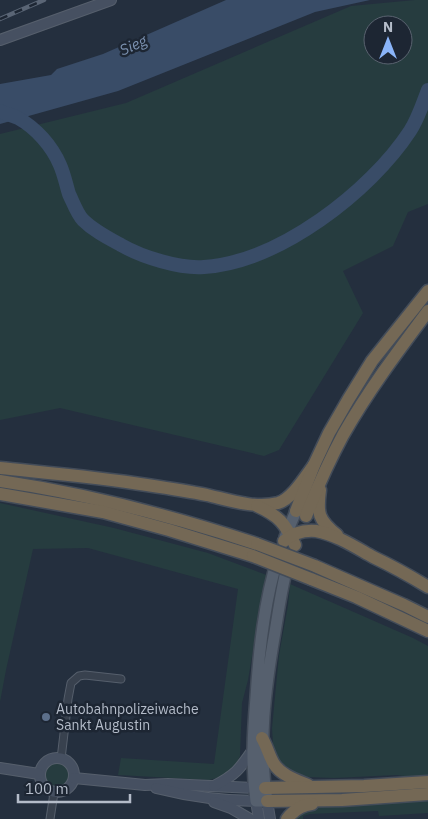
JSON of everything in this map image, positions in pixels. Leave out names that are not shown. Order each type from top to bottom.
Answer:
[{"type":"highway","points":[[301,513],[314,465],[329,433],[372,361],[428,291]]},
{"type":"highway","points":[[301,513],[322,478],[342,436],[360,407],[385,369],[428,311]]},
{"type":"highway","points":[[0,468],[138,483],[264,505],[285,500],[297,488],[314,465]]},
{"type":"highway","points":[[322,478],[319,501],[319,511],[322,520],[345,541]]},
{"type":"highway","points":[[0,481],[115,503],[189,523],[255,550],[404,605],[428,617]]},
{"type":"highway","points":[[0,494],[112,514],[168,530],[255,550]]},
{"type":"highway","points":[[252,504],[275,515],[291,536],[314,531],[324,533],[345,541],[428,587]]},
{"type":"highway","points":[[313,572],[356,597],[424,630]]},
{"type":"highway","points":[[262,738],[268,747],[274,764],[279,770],[295,780],[316,788]]},
{"type":"highway","points":[[259,788],[316,788],[428,782]]},
{"type":"highway","points":[[261,801],[342,800],[428,794]]},
{"type":"highway","points":[[287,819],[292,813],[302,807],[342,800]]},
{"type":"main road","points":[[0,40],[111,0]]},
{"type":"main road","points":[[259,819],[261,801],[252,751],[262,630],[278,558],[291,536],[301,513]]},
{"type":"main road","points":[[259,788],[266,690],[281,596],[289,562],[291,536]]},
{"type":"main road","points":[[213,787],[229,779],[239,770],[252,751]]},
{"type":"main road","points":[[55,758],[61,759],[70,764],[74,778],[69,788],[65,791],[54,793],[44,788],[39,774],[44,763],[55,758]]},
{"type":"main road","points":[[0,768],[39,774]]},
{"type":"main road","points":[[74,778],[144,785],[202,797],[237,801],[261,801]]},
{"type":"main road","points":[[144,785],[168,784],[259,788]]},
{"type":"main road","points":[[202,797],[231,808],[250,819]]},
{"type":"main road","points":[[261,801],[270,819]]},
{"type":"street","points":[[61,759],[71,683],[79,676],[85,675],[122,679]]},
{"type":"street","points":[[50,819],[54,793]]},
{"type":"green space","points":[[428,0],[428,204],[408,212],[393,246],[343,271],[363,313],[279,450],[264,456],[60,408],[0,420],[0,134],[126,103],[351,6]]},
{"type":"green space","points":[[0,503],[114,528],[208,553],[269,576],[259,615],[248,680],[242,703],[240,756],[235,766],[224,776],[209,780],[118,775],[121,758],[214,764],[238,589],[88,548],[33,549],[0,702]]},
{"type":"green space","points":[[290,584],[428,646],[428,775],[410,777],[397,775],[334,778],[307,777],[291,772],[281,763],[276,755],[273,744],[272,728],[279,655]]},
{"type":"green space","points":[[57,763],[62,764],[68,770],[68,780],[62,786],[57,787],[52,786],[46,780],[45,775],[46,770],[52,764]]},
{"type":"green space","points":[[428,799],[428,813],[379,816],[378,811],[310,814],[303,816],[303,819],[292,819],[314,807]]},
{"type":"water","name":"Sieg","points":[[226,0],[370,0],[315,12],[118,91],[0,124],[0,84],[51,75],[57,69],[103,54]]},
{"type":"waterway","points":[[0,111],[25,122],[48,144],[57,158],[77,211],[92,228],[106,237],[150,258],[184,266],[204,267],[233,262],[262,252],[292,238],[347,200],[393,154],[410,131],[428,90]]},
{"type":"railway","points":[[0,19],[44,0]]},
{"type":"place","name":"Autobahnpolizeiwache Sankt Augustin","points":[[46,717]]}]
